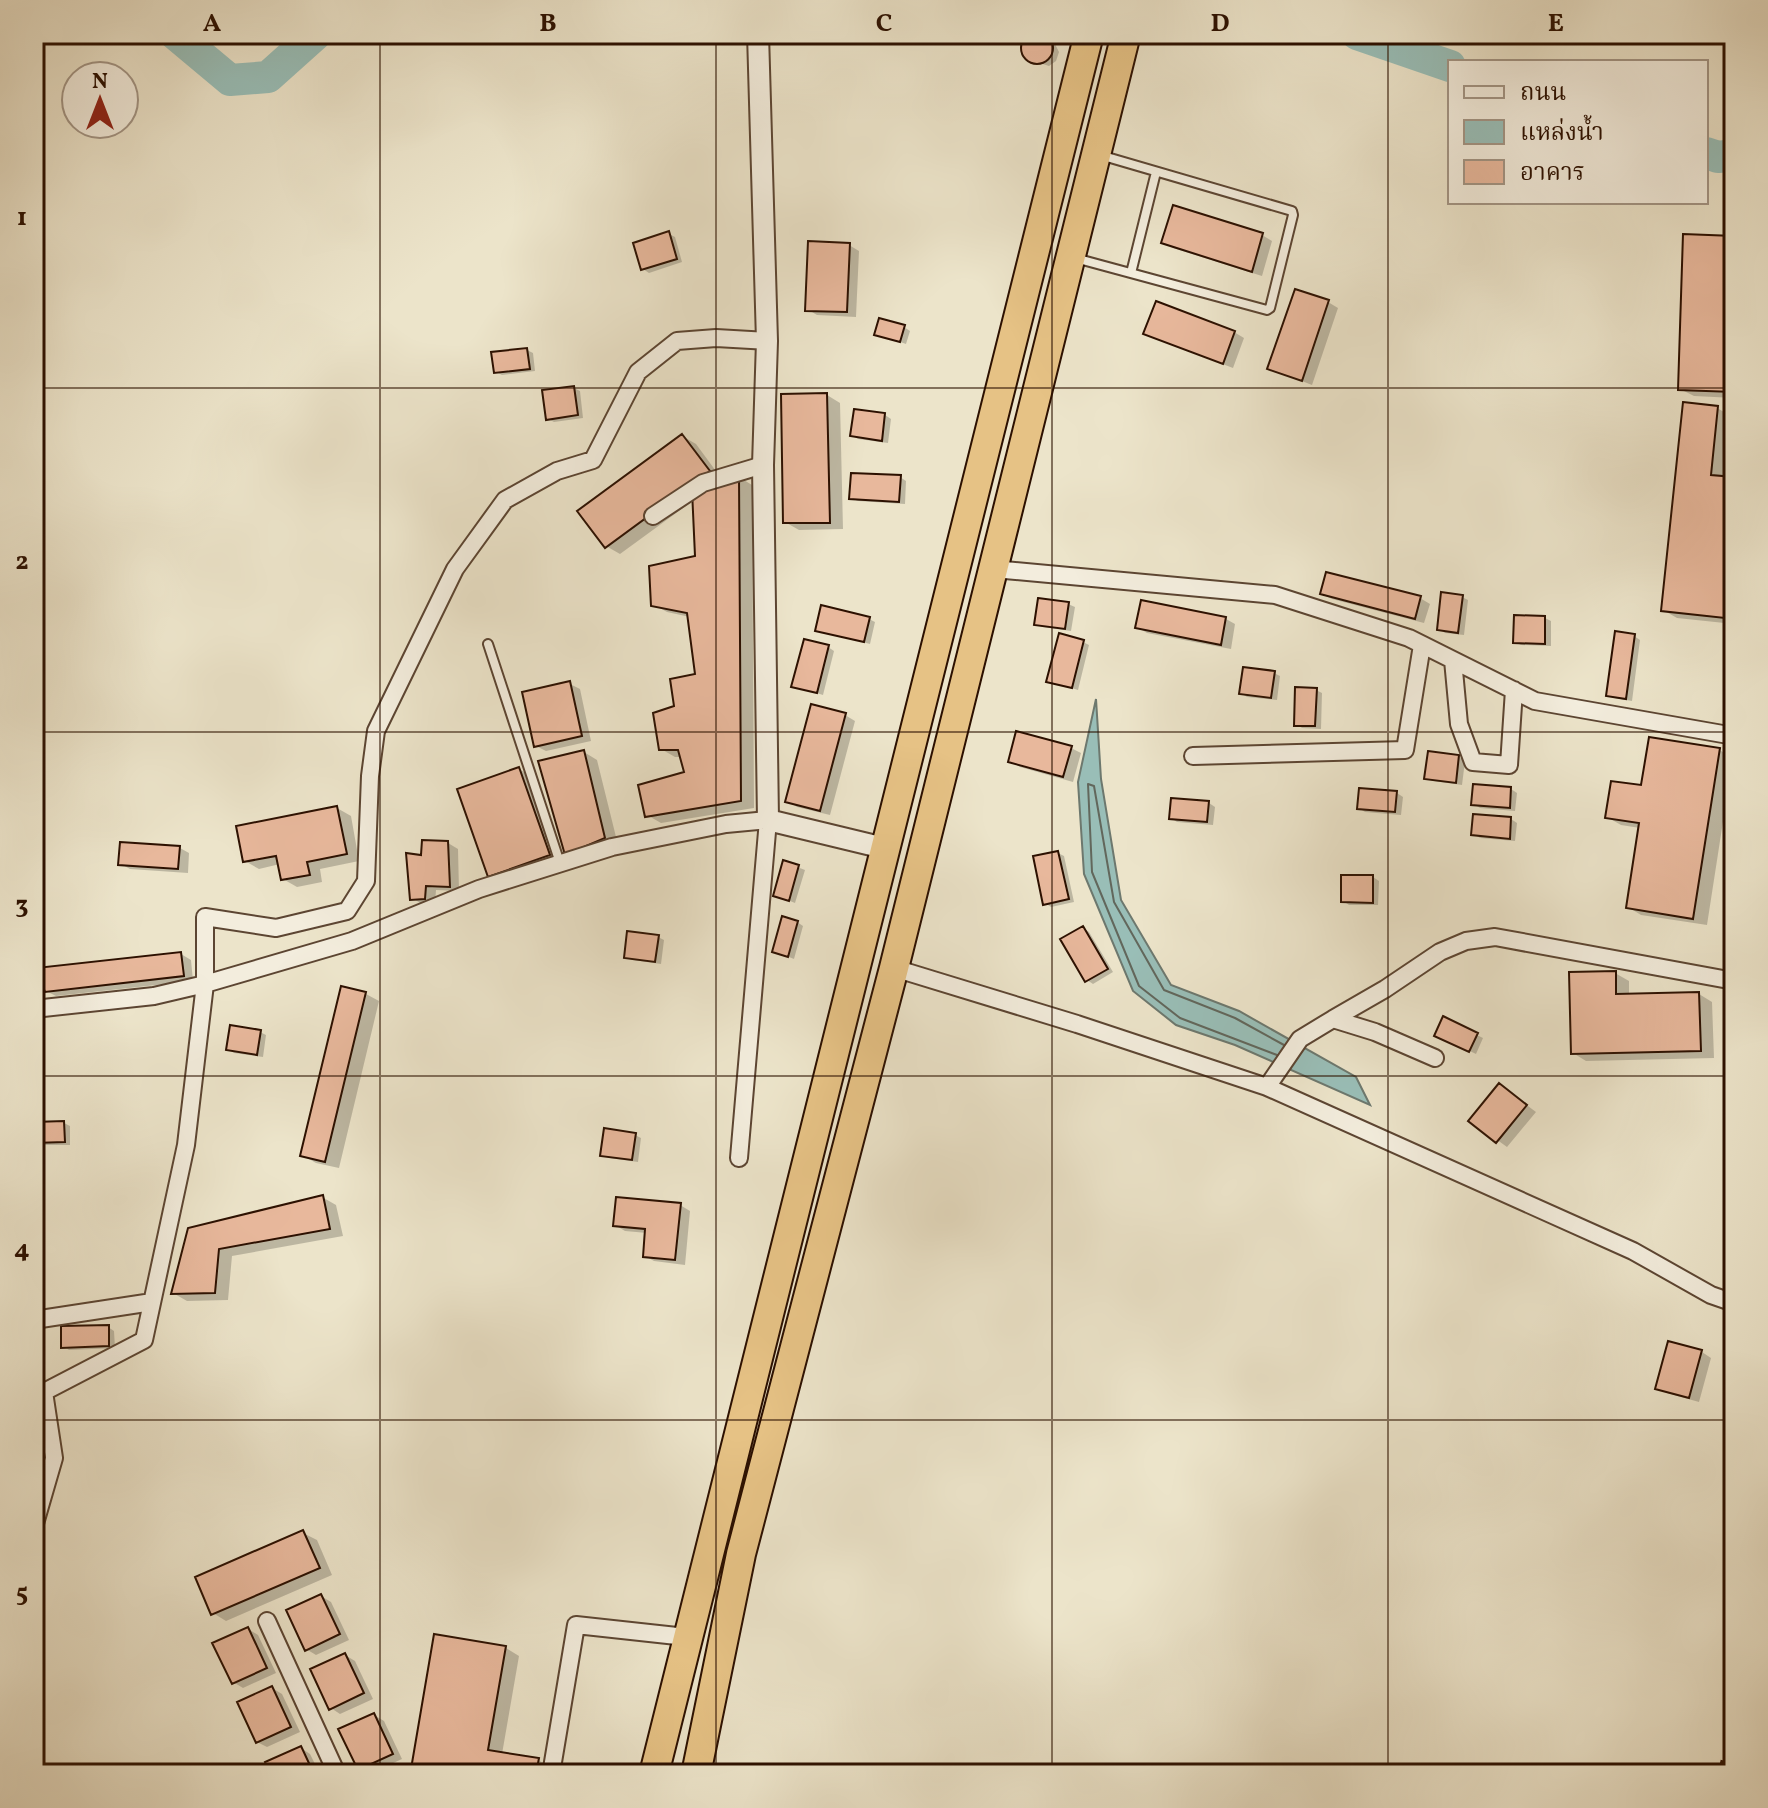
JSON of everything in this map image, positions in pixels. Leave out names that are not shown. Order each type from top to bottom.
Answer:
[{"type":"highway","points":[[654,1774],[1089,34]]},
{"type":"highway","points":[[696,1774],[741,1554],[894,968],[1126,34]]},
{"type":"street","points":[[739,1158],[768,820],[763,465],[767,341],[758,34]]},
{"type":"street","points":[[34,1527],[54,1458],[44,1392],[144,1340],[186,1145],[205,984],[205,917],[276,928],[347,911],[366,881],[370,776],[376,731],[455,569],[505,500],[557,471],[593,460],[638,372],[677,341],[716,338],[767,341]]},
{"type":"street","points":[[653,516],[703,483],[763,465]]},
{"type":"street","points":[[994,569],[1275,595],[1409,638],[1535,701],[1734,736]]},
{"type":"street","points":[[1193,756],[1405,750],[1422,645]]},
{"type":"street","points":[[1453,660],[1459,724],[1473,762],[1509,765],[1514,690]]},
{"type":"street","points":[[34,1009],[154,996],[205,984],[352,941],[479,889],[560,863],[612,847],[681,832],[768,820],[884,848]]},
{"type":"street","points":[[1271,1080],[1300,1039],[1440,952],[1466,941],[1495,937],[1734,981]]},
{"type":"street","points":[[894,968],[1271,1080],[1633,1251],[1711,1295],[1734,1303]]},
{"type":"street","points":[[1333,1019],[1375,1032],[1435,1058]]},
{"type":"street","points":[[34,1320],[152,1302]]},
{"type":"street","points":[[267,1621],[337,1774]]},
{"type":"street","points":[[551,1774],[576,1625],[686,1637]]},
{"type":"lane","points":[[1071,257],[1267,310],[1293,215],[1292,211],[1095,154]]},
{"type":"lane","points":[[1131,273],[1156,172]]},
{"type":"lane","points":[[488,644],[560,863]]},
{"type":"water","points":[[1096,699],[1101,779],[1121,900],[1171,985],[1239,1011],[1356,1077],[1370,1105],[1235,1045],[1176,1025],[1133,991],[1084,874],[1078,782]]},
{"type":"building","points":[[1037,32],[1048,37],[1053,48],[1048,59],[1037,64],[1026,59],[1021,48],[1026,37]]},
{"type":"building","points":[[1173,205],[1263,233],[1252,272],[1161,243]]},
{"type":"building","points":[[669,231],[677,259],[641,270],[633,243]]},
{"type":"building","points":[[1683,234],[1734,236],[1734,392],[1678,390]]},
{"type":"building","points":[[808,241],[850,243],[847,312],[805,311]]},
{"type":"building","points":[[1295,289],[1329,300],[1302,381],[1267,369]]},
{"type":"building","points":[[1156,301],[1235,331],[1223,364],[1143,334]]},
{"type":"building","points":[[879,318],[905,325],[900,342],[874,335]]},
{"type":"building","points":[[527,348],[530,369],[494,373],[491,352]]},
{"type":"building","points":[[574,386],[578,415],[546,420],[542,390]]},
{"type":"building","points":[[827,393],[830,523],[783,523],[781,394]]},
{"type":"building","points":[[1683,402],[1718,406],[1711,475],[1734,477],[1734,619],[1661,611]]},
{"type":"building","points":[[854,409],[885,413],[882,441],[850,436]]},
{"type":"building","points":[[682,434],[710,471],[605,548],[577,511]]},
{"type":"building","points":[[851,473],[901,475],[899,502],[849,499]]},
{"type":"building","points":[[739,475],[741,801],[645,817],[638,785],[684,772],[678,750],[659,750],[653,713],[674,706],[670,679],[695,674],[687,613],[651,606],[649,566],[695,556],[692,490]]},
{"type":"building","points":[[1326,572],[1421,596],[1415,619],[1320,594]]},
{"type":"building","points":[[1441,592],[1463,595],[1458,633],[1437,630]]},
{"type":"building","points":[[1038,598],[1069,602],[1065,629],[1034,625]]},
{"type":"building","points":[[1141,600],[1226,617],[1221,645],[1135,628]]},
{"type":"building","points":[[821,605],[870,617],[864,642],[815,631]]},
{"type":"building","points":[[1514,615],[1545,616],[1545,644],[1513,643]]},
{"type":"building","points":[[1615,631],[1635,634],[1626,699],[1606,696]]},
{"type":"building","points":[[1059,633],[1084,640],[1072,688],[1046,682]]},
{"type":"building","points":[[804,639],[829,645],[817,693],[791,687]]},
{"type":"building","points":[[1243,667],[1275,671],[1271,698],[1239,694]]},
{"type":"building","points":[[570,681],[582,736],[534,747],[522,692]]},
{"type":"building","points":[[1295,687],[1317,688],[1315,726],[1294,726]]},
{"type":"building","points":[[811,704],[846,713],[820,811],[785,802]]},
{"type":"building","points":[[1016,731],[1072,746],[1063,777],[1008,762]]},
{"type":"building","points":[[1649,737],[1720,748],[1693,919],[1626,908],[1639,823],[1605,818],[1611,781],[1641,785]]},
{"type":"building","points":[[584,750],[605,838],[565,855],[538,761]]},
{"type":"building","points":[[1428,751],[1459,755],[1456,783],[1424,779]]},
{"type":"building","points":[[519,767],[550,855],[488,877],[457,789]]},
{"type":"building","points":[[1473,784],[1511,787],[1510,808],[1471,805]]},
{"type":"building","points":[[1359,788],[1397,791],[1395,812],[1357,809]]},
{"type":"building","points":[[1171,798],[1209,801],[1207,822],[1169,819]]},
{"type":"building","points":[[337,806],[347,854],[307,862],[310,875],[281,880],[276,856],[243,862],[236,826]]},
{"type":"building","points":[[1473,814],[1511,817],[1510,839],[1471,835]]},
{"type":"building","points":[[422,840],[448,841],[450,887],[426,886],[425,899],[410,900],[406,853],[421,855]]},
{"type":"building","points":[[120,842],[180,846],[178,869],[118,865]]},
{"type":"building","points":[[1058,851],[1069,899],[1043,905],[1033,856]]},
{"type":"building","points":[[783,860],[799,865],[789,901],[773,896]]},
{"type":"building","points":[[1341,875],[1373,875],[1373,903],[1341,902]]},
{"type":"building","points":[[782,916],[798,921],[788,957],[772,952]]},
{"type":"building","points":[[1083,926],[1108,969],[1085,982],[1060,939]]},
{"type":"building","points":[[627,931],[659,935],[655,962],[624,958]]},
{"type":"building","points":[[181,952],[184,976],[45,992],[36,968]]},
{"type":"building","points":[[1616,971],[1616,994],[1699,992],[1701,1051],[1571,1054],[1569,972]]},
{"type":"building","points":[[341,986],[366,992],[325,1162],[300,1156]]},
{"type":"building","points":[[1443,1016],[1478,1033],[1469,1052],[1434,1036]]},
{"type":"building","points":[[230,1025],[261,1030],[257,1055],[226,1050]]},
{"type":"building","points":[[1499,1083],[1527,1105],[1496,1143],[1468,1121]]},
{"type":"building","points":[[64,1121],[65,1142],[34,1143],[34,1122]]},
{"type":"building","points":[[604,1128],[636,1133],[632,1160],[600,1156]]},
{"type":"building","points":[[323,1195],[330,1229],[219,1249],[215,1293],[171,1294],[188,1228]]},
{"type":"building","points":[[616,1197],[681,1203],[675,1260],[643,1257],[645,1229],[613,1226]]},
{"type":"building","points":[[109,1325],[109,1346],[61,1348],[61,1326]]},
{"type":"building","points":[[1668,1341],[1702,1350],[1689,1398],[1655,1389]]},
{"type":"building","points":[[303,1530],[320,1568],[211,1615],[195,1577]]},
{"type":"building","points":[[321,1594],[340,1634],[305,1651],[286,1610]]},
{"type":"building","points":[[248,1627],[267,1668],[232,1684],[212,1643]]},
{"type":"building","points":[[434,1634],[506,1646],[488,1750],[539,1758],[536,1774],[438,1774],[411,1769]]},
{"type":"building","points":[[345,1653],[364,1693],[329,1710],[310,1669]]},
{"type":"building","points":[[272,1686],[291,1727],[256,1743],[237,1702]]},
{"type":"building","points":[[374,1713],[393,1754],[358,1770],[338,1729]]},
{"type":"building","points":[[301,1746],[314,1774],[271,1774],[265,1762]]},
{"type":"waterway","points":[[175,34],[230,80],[268,77],[316,34]]},
{"type":"waterway","points":[[1357,34],[1448,65]]},
{"type":"waterway","points":[[1708,154],[1718,157],[1734,155]]},
{"type":"railway","points":[[1720,1774],[1734,1713]]}]
